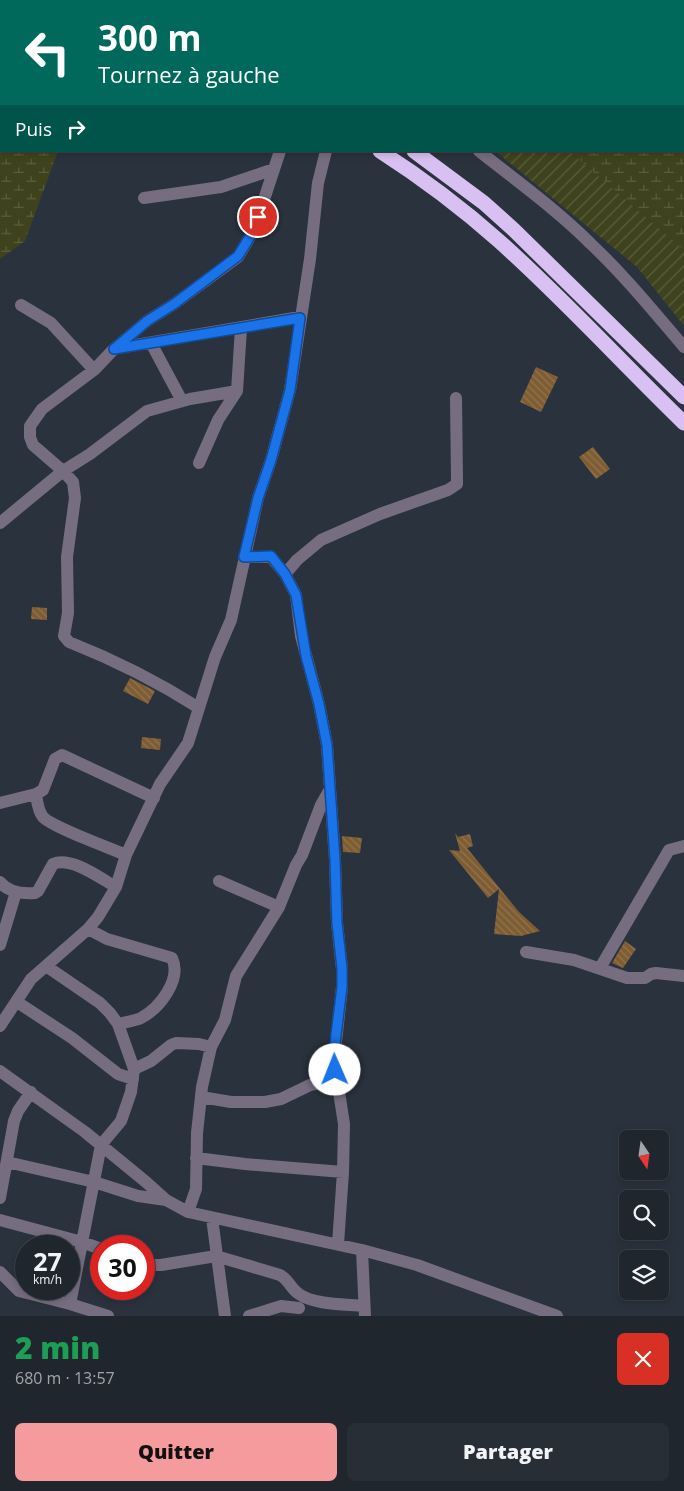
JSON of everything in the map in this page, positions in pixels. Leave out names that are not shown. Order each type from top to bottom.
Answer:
[{"type":"highway","points":[[382,152],[421,178],[500,241],[684,423]]},
{"type":"highway","points":[[415,152],[484,203],[514,230],[684,397]]},
{"type":"street","points":[[199,708],[162,684],[69,642],[64,636],[68,613],[67,557],[75,498],[73,482],[34,445],[30,437],[30,426],[42,409],[94,370],[114,349],[147,321],[174,304],[238,256],[254,230],[280,152]]},
{"type":"street","points":[[0,1026],[31,979],[88,930],[98,918],[116,887],[126,855],[160,784],[188,743],[215,658],[231,620],[258,498],[271,460],[290,390],[310,259],[318,183],[326,152]]},
{"type":"street","points":[[479,152],[555,211],[590,242],[620,272],[684,347]]},
{"type":"street","points":[[144,198],[221,187],[274,169]]},
{"type":"street","points":[[21,305],[51,323],[94,370]]},
{"type":"street","points":[[114,349],[300,318]]},
{"type":"street","points":[[199,463],[218,420],[236,391],[241,328]]},
{"type":"street","points":[[151,343],[182,402]]},
{"type":"street","points":[[0,523],[63,471],[90,454],[147,411],[236,391]]},
{"type":"street","points":[[285,574],[297,560],[321,540],[380,514],[448,490],[457,484],[456,398]]},
{"type":"street","points":[[244,557],[271,556],[285,574],[296,595],[303,642],[319,704],[327,745],[335,860],[337,923],[342,968],[342,987],[334,1060],[344,1124],[338,1244]]},
{"type":"street","points":[[0,804],[36,794],[43,790],[55,759],[62,755],[154,798]]},
{"type":"street","points":[[188,1212],[196,1189],[197,1133],[201,1097],[211,1047],[225,1020],[236,976],[279,907],[321,805],[329,791]]},
{"type":"street","points":[[36,794],[39,811],[43,817],[58,826],[126,855]]},
{"type":"street","points":[[600,968],[669,850],[684,846]]},
{"type":"street","points":[[0,882],[16,892],[35,894],[53,864],[62,860],[71,862],[116,887]]},
{"type":"street","points":[[219,881],[279,907]]},
{"type":"street","points":[[0,945],[16,892]]},
{"type":"street","points":[[88,930],[107,940],[172,958],[175,965],[168,994],[155,1008],[141,1018],[118,1024]]},
{"type":"street","points":[[526,952],[574,960],[627,978],[645,978],[656,972],[684,976]]},
{"type":"street","points":[[46,966],[100,1003],[110,1013],[118,1024],[133,1074],[131,1092],[122,1121],[101,1145],[70,1304]]},
{"type":"street","points":[[16,1002],[72,1038],[118,1074],[133,1074],[176,1043],[199,1044],[211,1047]]},
{"type":"street","points":[[0,1071],[101,1145],[166,1200],[188,1212],[338,1244],[417,1265],[558,1316]]},
{"type":"street","points":[[201,1097],[231,1102],[265,1102],[281,1099],[310,1085],[337,1080]]},
{"type":"street","points":[[0,1197],[7,1162],[5,1136],[18,1111],[31,1092]]},
{"type":"street","points":[[196,1158],[343,1172]]},
{"type":"street","points":[[7,1162],[94,1182],[138,1196],[166,1200]]},
{"type":"street","points":[[212,1218],[221,1315]]},
{"type":"street","points":[[0,1220],[90,1245]]},
{"type":"street","points":[[249,1316],[281,1306],[300,1306],[312,1300],[365,1311],[362,1250]]},
{"type":"street","points":[[155,1265],[216,1256],[280,1275],[287,1279],[300,1306]]},
{"type":"street","points":[[0,1272],[18,1291],[108,1316]]},
{"type":"green space","points":[[0,152],[58,152],[25,241],[0,259]]},
{"type":"green space","points":[[496,152],[570,152],[684,250],[684,326],[637,267]]},
{"type":"green space","points":[[570,152],[684,152],[684,250]]},
{"type":"building","points":[[536,367],[558,377],[541,412],[520,402]]},
{"type":"building","points":[[593,447],[610,469],[596,479],[579,457]]},
{"type":"building","points":[[32,607],[47,608],[47,620],[31,619]]},
{"type":"building","points":[[130,678],[155,691],[148,704],[123,691]]},
{"type":"building","points":[[142,737],[161,739],[160,750],[141,748]]},
{"type":"building","points":[[455,833],[458,837],[470,834],[473,846],[467,848],[519,912],[540,931],[521,936],[494,934],[499,889],[488,898],[449,850],[460,851]]},
{"type":"building","points":[[342,836],[362,838],[360,853],[343,852]]},
{"type":"building","points":[[625,941],[636,949],[623,968],[612,963]]},
{"type":"route","points":[[258,217],[254,230],[238,256],[174,304],[147,321],[114,349],[300,318],[290,390],[253,516],[244,557],[271,556],[289,580],[296,595],[301,636],[319,704],[327,745],[335,860],[337,923],[342,960],[342,987],[336,1035],[335,1070]]}]
